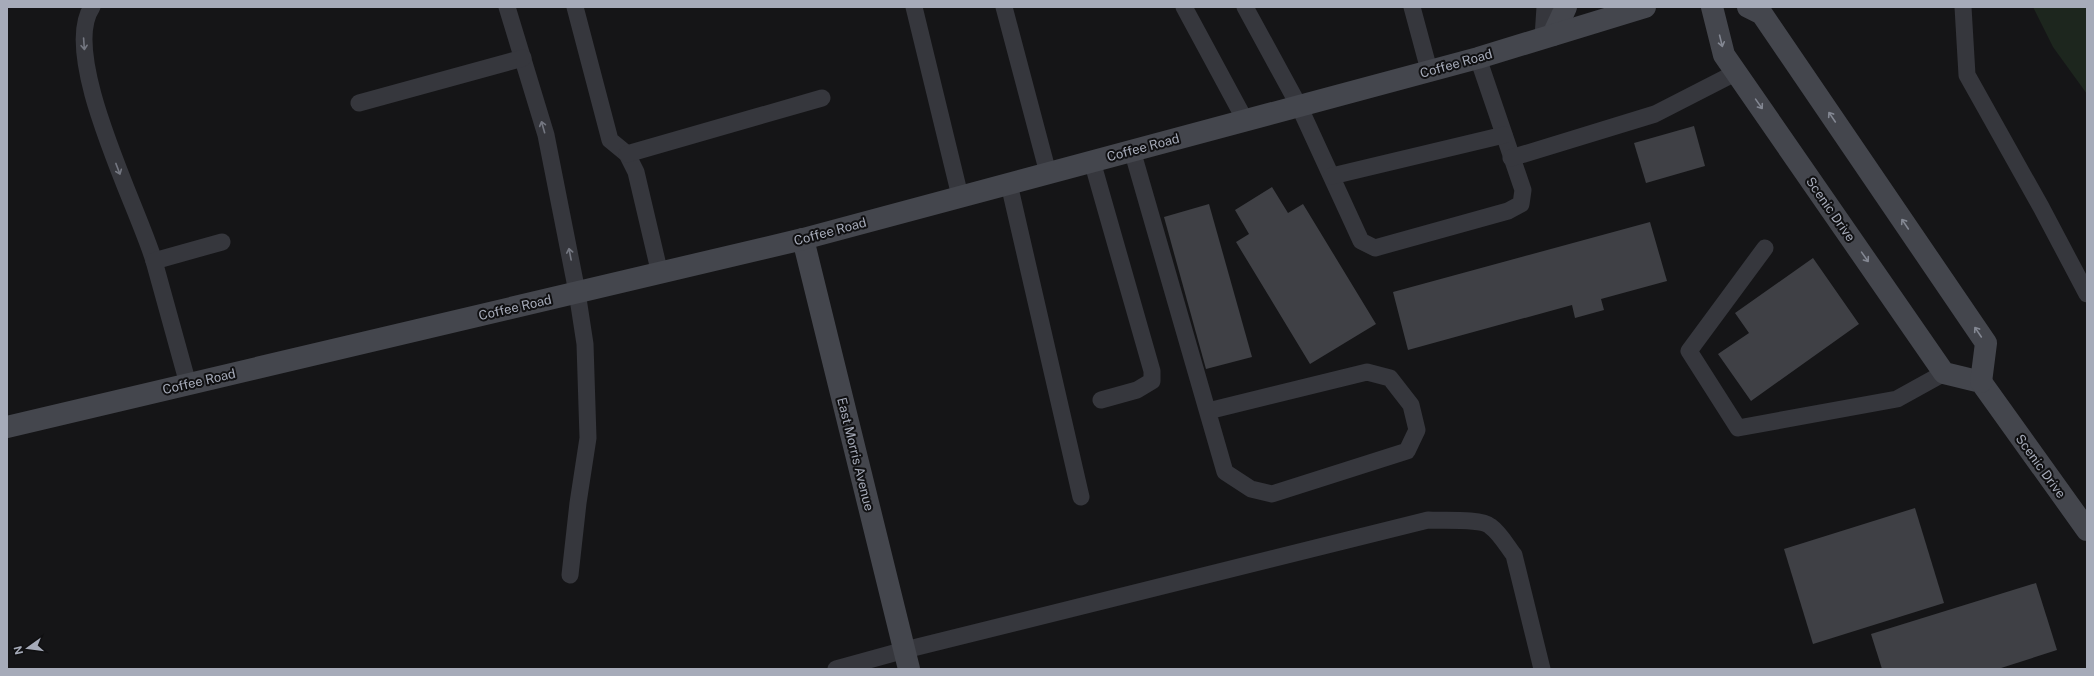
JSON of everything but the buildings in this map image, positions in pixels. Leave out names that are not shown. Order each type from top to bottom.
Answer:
[{"type":"main road","points":[[1548,36],[1566,7]]},
{"type":"main road","name":"Coffee Road","points":[[7,427],[660,274],[802,239],[1478,58],[1645,7]]},
{"type":"main road","name":"Scenic Drive","points":[[1712,7],[1724,54],[1944,372]]},
{"type":"main road","points":[[1748,7],[1762,14],[1986,343],[1981,382],[1944,372]]},
{"type":"main road","name":"East Morris Avenue","points":[[802,239],[907,660]]},
{"type":"main road","name":"Scenic Drive","points":[[1981,382],[2087,530]]},
{"type":"lane","points":[[92,7],[85,16],[84,44],[93,95],[117,168],[149,245],[188,384]]},
{"type":"lane","points":[[507,7],[546,136],[578,292],[585,344],[588,438],[578,503],[570,575]]},
{"type":"lane","points":[[575,7],[610,140],[627,154],[636,172],[660,274]]},
{"type":"lane","points":[[914,7],[960,196]]},
{"type":"lane","points":[[1004,7],[1048,173]]},
{"type":"lane","points":[[1184,7],[1245,120]]},
{"type":"lane","points":[[1245,7],[1299,106],[1361,242],[1376,248],[1508,211],[1521,204],[1523,190],[1478,58]]},
{"type":"lane","points":[[1412,7],[1429,70]]},
{"type":"lane","points":[[1545,7],[1548,36]]},
{"type":"lane","points":[[1963,7],[1967,75],[2041,207],[2087,294]]},
{"type":"lane","points":[[359,103],[523,58]]},
{"type":"lane","points":[[1511,158],[1655,114],[1737,72]]},
{"type":"lane","points":[[627,154],[822,98]]},
{"type":"lane","points":[[1332,176],[1504,135]]},
{"type":"lane","points":[[1132,150],[1225,472],[1251,489],[1272,494],[1407,451],[1417,430],[1411,404],[1390,378],[1367,372],[1208,411]]},
{"type":"lane","points":[[1092,161],[1152,371],[1152,381],[1136,390],[1101,400]]},
{"type":"lane","points":[[1009,184],[1081,497]]},
{"type":"lane","points":[[154,261],[222,242]]},
{"type":"lane","points":[[1765,248],[1689,351],[1738,428],[1897,399],[1944,372]]},
{"type":"lane","points":[[836,669],[907,660],[1428,520],[1469,521],[1490,525],[1514,556],[1542,669]]},
{"type":"shaded area","points":[[2033,7],[2087,7],[2087,94],[2053,47]]}]
